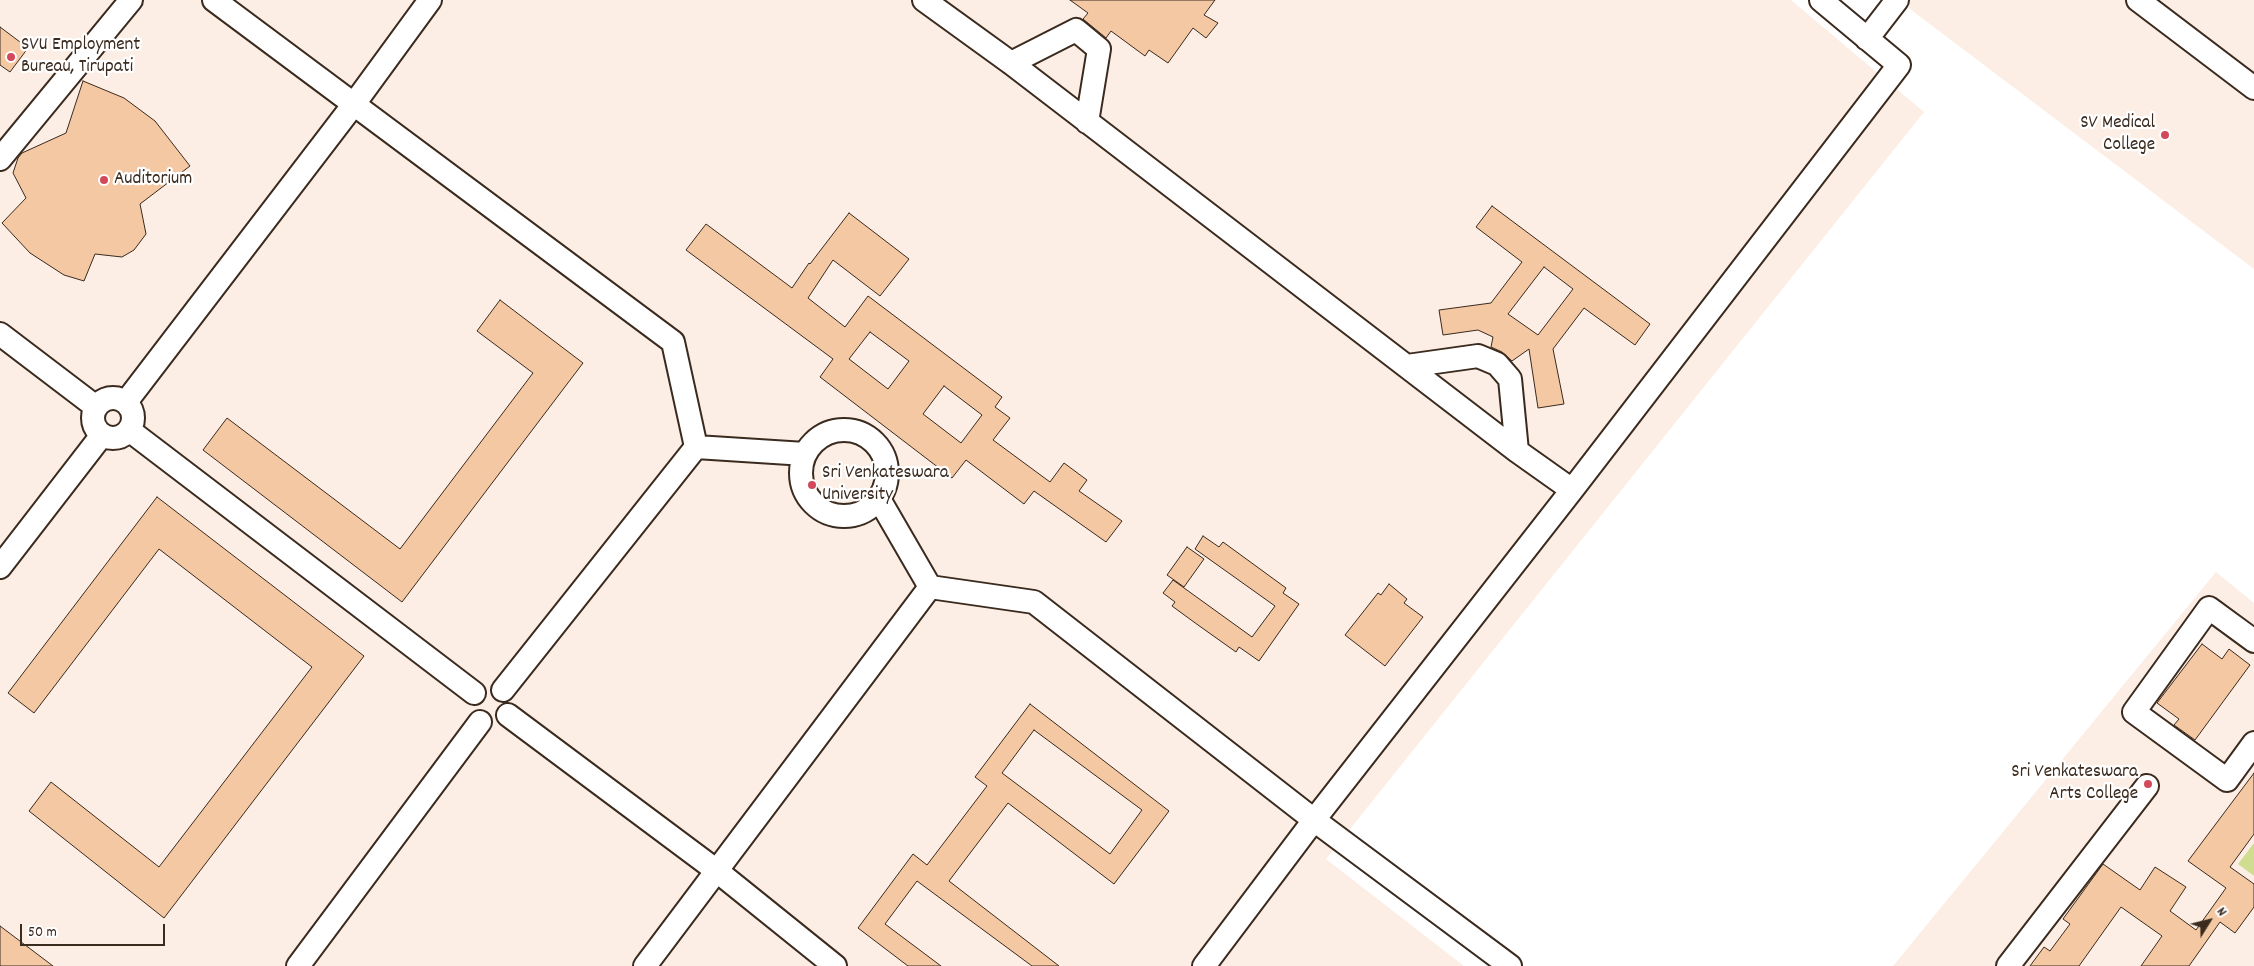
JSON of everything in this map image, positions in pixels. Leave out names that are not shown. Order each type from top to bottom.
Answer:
[{"type":"street","points":[[0,159],[131,0]]},
{"type":"street","points":[[214,0],[673,342],[696,447]]},
{"type":"street","points":[[126,402],[354,104],[430,0]]},
{"type":"street","points":[[924,0],[1011,63],[1517,451],[1572,490]]},
{"type":"street","points":[[1204,966],[1314,820],[1572,490],[1899,65],[1821,0]]},
{"type":"street","points":[[1867,39],[1897,0]]},
{"type":"street","points":[[2138,0],[2254,88]]},
{"type":"street","points":[[1011,63],[1076,30],[1099,49],[1087,122]]},
{"type":"street","points":[[0,334],[96,406]]},
{"type":"street","points":[[1407,366],[1478,356],[1496,364],[1510,380],[1517,451]]},
{"type":"street","points":[[110,398],[119,398],[126,402],[134,417],[130,430],[120,437],[112,438],[102,435],[94,423],[93,414],[96,406],[110,398]]},
{"type":"street","points":[[130,430],[474,693]]},
{"type":"street","points":[[839,430],[854,431],[867,436],[878,446],[888,472],[886,487],[879,500],[869,509],[856,516],[842,517],[828,514],[816,506],[806,495],[801,482],[801,467],[805,454],[814,442],[825,434],[839,430]]},
{"type":"street","points":[[0,566],[102,435]]},
{"type":"street","points":[[696,447],[805,454]]},
{"type":"street","points":[[503,690],[696,447]]},
{"type":"street","points":[[879,500],[930,587]]},
{"type":"street","points":[[930,587],[1034,602],[1314,820],[1510,966]]},
{"type":"street","points":[[645,966],[930,587]]},
{"type":"street","points":[[2254,641],[2209,608],[2134,712],[2227,780],[2254,743]]},
{"type":"street","points":[[488,685],[496,686],[503,690],[509,697],[510,706],[508,714],[503,721],[496,725],[487,726],[473,717],[470,709],[474,693],[480,687],[488,685]]},
{"type":"street","points":[[508,714],[717,872],[835,966]]},
{"type":"street","points":[[298,966],[480,722]]},
{"type":"street","points":[[2008,966],[2147,786]]},
{"type":"shaded area","name":"Sri Venkateswara University","points":[[0,0],[1791,0],[1924,112],[1326,859],[1464,966],[0,966]]},
{"type":"shaded area","name":"SV Medical College","points":[[1898,0],[2254,0],[2254,269]]},
{"type":"shaded area","name":"Sri Venkateswara Arts College","points":[[2216,572],[2254,603],[2254,966],[1893,966]]},
{"type":"green space","points":[[2254,843],[2254,876],[2238,864]]},
{"type":"building","points":[[1070,0],[1215,0],[1204,15],[1218,23],[1206,38],[1193,28],[1168,63],[1149,50],[1145,56],[1111,31],[1106,38],[1083,19],[1088,13]]},
{"type":"building","name":"SVU Employment Bureau, Tirupati","points":[[0,27],[28,48],[10,72],[0,65]]},
{"type":"building","name":"Auditorium","points":[[83,81],[124,98],[155,121],[190,166],[140,204],[146,234],[134,250],[122,257],[95,254],[84,281],[64,275],[30,253],[2,223],[26,198],[13,173],[18,158],[22,153],[66,133]]},
{"type":"building","points":[[1492,206],[1650,324],[1635,345],[1584,308],[1553,349],[1564,404],[1538,408],[1529,349],[1512,361],[1502,352],[1491,347],[1493,337],[1478,330],[1443,335],[1439,310],[1491,303],[1522,262],[1476,227]],"holes":[[[1544,267],[1573,289],[1538,335],[1508,314]]]},
{"type":"building","points":[[849,213],[909,259],[880,296],[833,260],[808,298],[845,327],[868,296],[1002,397],[995,407],[1010,418],[993,440],[1050,482],[1064,463],[1087,480],[1079,491],[1122,521],[1106,542],[1034,491],[1024,504],[966,460],[952,478],[820,377],[833,359],[686,250],[706,224],[792,288]],"holes":[[[870,332],[909,361],[888,389],[849,359]],[[944,386],[982,415],[961,443],[923,414]]]},
{"type":"building","points":[[500,300],[583,363],[402,602],[203,450],[227,418],[400,549],[533,373],[477,331]]},
{"type":"building","points":[[157,497],[364,656],[164,918],[29,811],[51,782],[159,867],[312,667],[159,549],[34,713],[8,693]]},
{"type":"building","points":[[1203,536],[1219,547],[1223,542],[1286,588],[1283,593],[1299,604],[1259,661],[1239,647],[1236,652],[1172,606],[1175,602],[1163,593],[1173,580],[1252,637],[1275,606],[1195,549]]},
{"type":"building","points":[[1187,547],[1204,559],[1184,587],[1167,575]]},
{"type":"building","points":[[1389,584],[1407,599],[1404,603],[1423,617],[1385,666],[1345,635],[1378,593],[1381,595]]},
{"type":"building","points":[[2202,644],[2222,659],[2229,649],[2250,665],[2195,740],[2174,725],[2179,719],[2157,703]]},
{"type":"building","points":[[1030,704],[1169,811],[1114,884],[1008,803],[949,881],[1059,966],[1032,966],[917,881],[885,924],[941,966],[908,966],[858,928],[913,854],[927,865],[987,786],[975,777]],"holes":[[[1034,730],[1142,810],[1110,854],[1002,773]]]},
{"type":"building","points":[[2254,773],[2254,834],[2230,867],[2254,884],[2254,907],[2235,933],[2220,922],[2189,966],[2141,966],[2162,936],[2121,907],[2079,966],[2030,966],[2044,947],[2050,951],[2070,924],[2063,919],[2103,864],[2140,890],[2155,867],[2186,887],[2170,911],[2196,930],[2226,888],[2188,861]]},
{"type":"building","points":[[0,926],[53,966],[0,966]]},
{"type":"place","name":"SVU Employment Bureau, Tirupati","points":[[11,57]]},
{"type":"place","name":"SV Medical College","points":[[2165,135]]},
{"type":"place","name":"Auditorium","points":[[104,180]]},
{"type":"place","name":"Sri Venkateswara University","points":[[812,485]]},
{"type":"place","name":"Sri Venkateswara Arts College","points":[[2148,784]]}]
